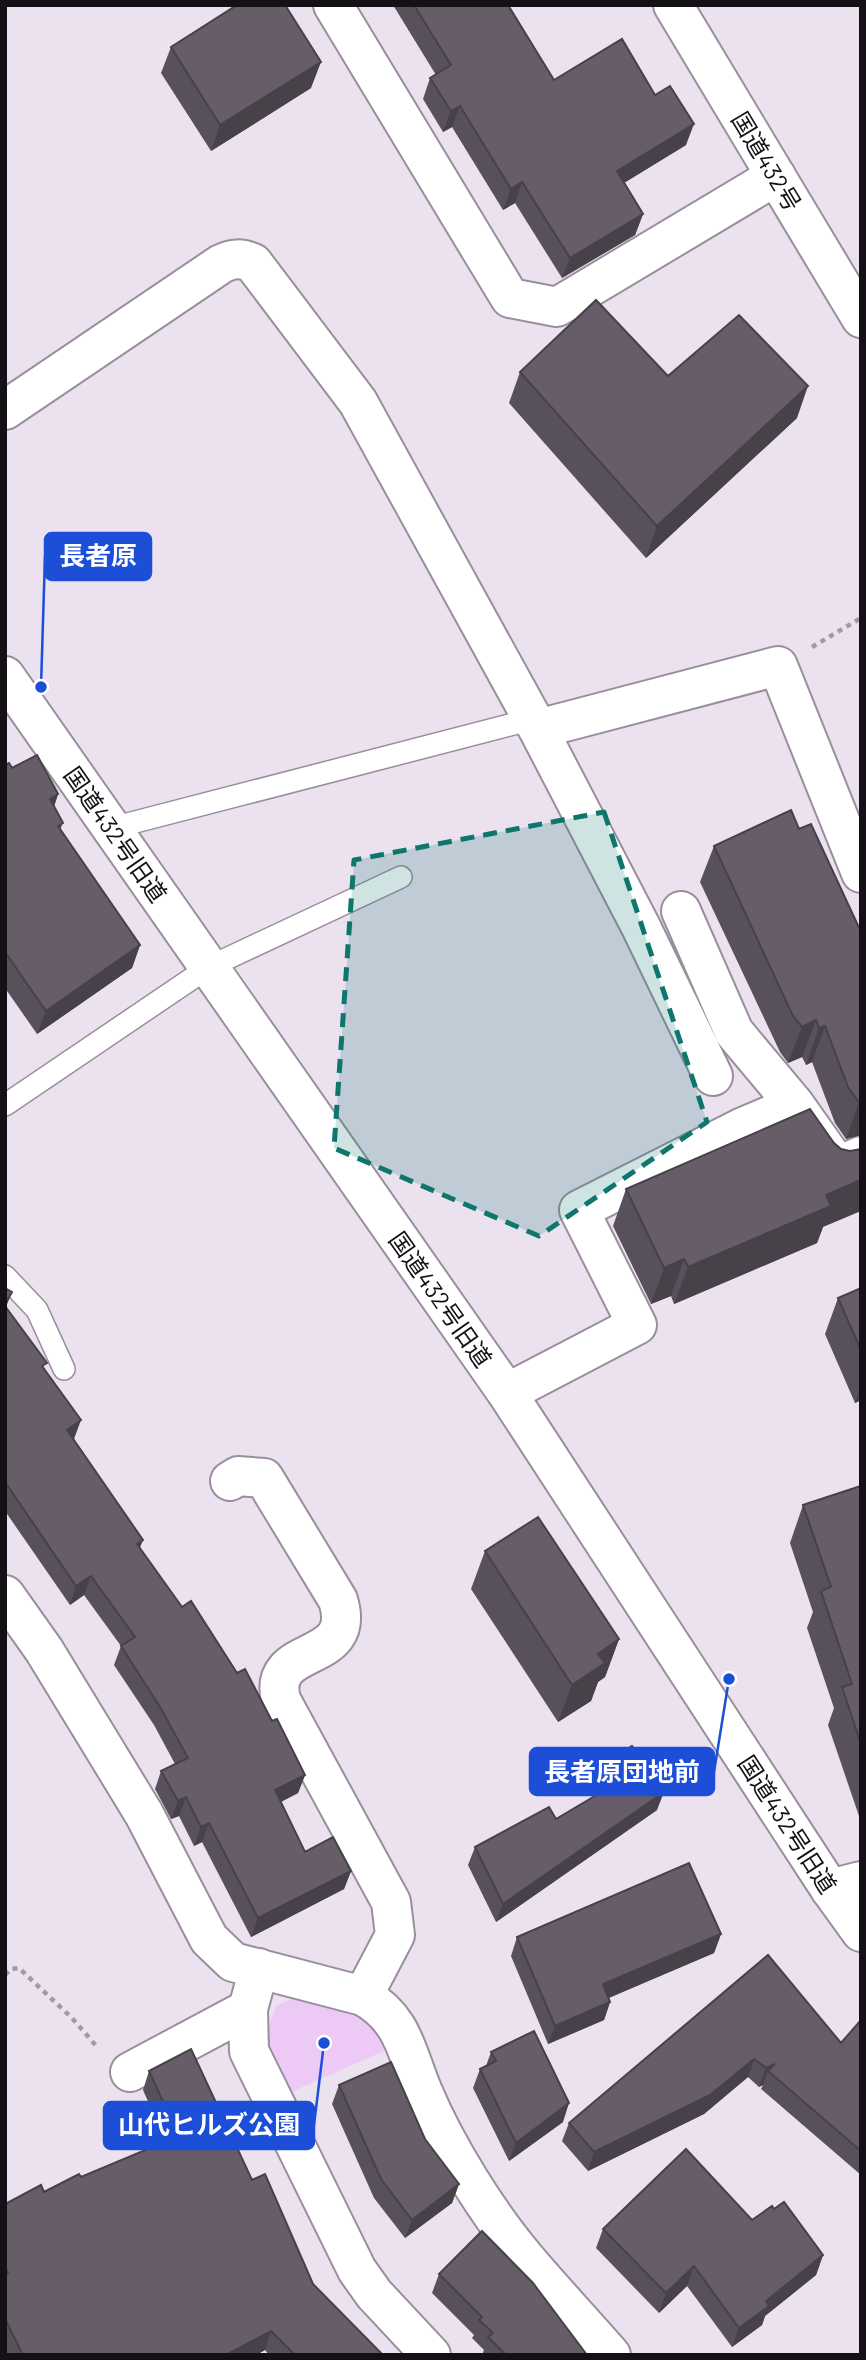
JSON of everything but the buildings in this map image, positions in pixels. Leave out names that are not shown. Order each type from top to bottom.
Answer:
[{"type":"main road","points":[[333,5],[510,298],[557,307],[776,176]]},
{"type":"main road","name":"国道432号","points":[[673,5],[861,318]]},
{"type":"main road","points":[[5,411],[221,264],[232,259],[253,263],[358,402],[536,724],[641,926],[713,1076]]},
{"type":"main road","points":[[536,724],[778,666],[861,873]]},
{"type":"main road","name":"国道432号旧道","points":[[5,676],[507,1393],[845,1885],[861,1932]]},
{"type":"main road","points":[[681,911],[734,1032],[795,1105],[838,1166],[861,1156]]},
{"type":"main road","points":[[507,1393],[637,1325],[579,1210],[743,1127],[795,1105]]},
{"type":"main road","points":[[230,1481],[239,1476],[264,1478],[338,1601],[341,1611],[340,1631],[335,1639],[292,1664],[279,1680],[278,1689],[281,1700],[391,1902],[395,1934],[363,1996]]},
{"type":"main road","points":[[5,1595],[44,1650],[144,1814],[209,1939],[233,1962],[363,1996],[380,2006],[391,2017],[424,2095],[467,2176],[525,2258],[611,2355]]},
{"type":"main road","points":[[259,1968],[248,2009],[249,2051],[356,2270],[374,2294],[431,2355]]},
{"type":"main road","points":[[130,2072],[248,2009]]},
{"type":"lane","points":[[112,828],[536,724]]},
{"type":"lane","points":[[5,1105],[209,967],[401,877]]},
{"type":"lane","points":[[5,1276],[37,1310],[64,1369]]},
{"type":"path","points":[[778,666],[861,618]]},
{"type":"path","points":[[5,1975],[11,1969],[19,1968],[72,2018],[117,2071],[130,2072]]},
{"type":"highlighted area","points":[[604,812],[707,1122],[539,1236],[334,1148],[354,860]]},
{"type":"shaded area","points":[[295,1997],[339,2008],[370,2023],[379,2035],[384,2051],[289,2093],[265,2036],[276,2006]]},
{"type":"place","name":"長者原","points":[[41,687]]},
{"type":"place","name":"長者原団地前","points":[[729,1679]]},
{"type":"place","name":"山代ヒルズ公園","points":[[324,2043]]}]
